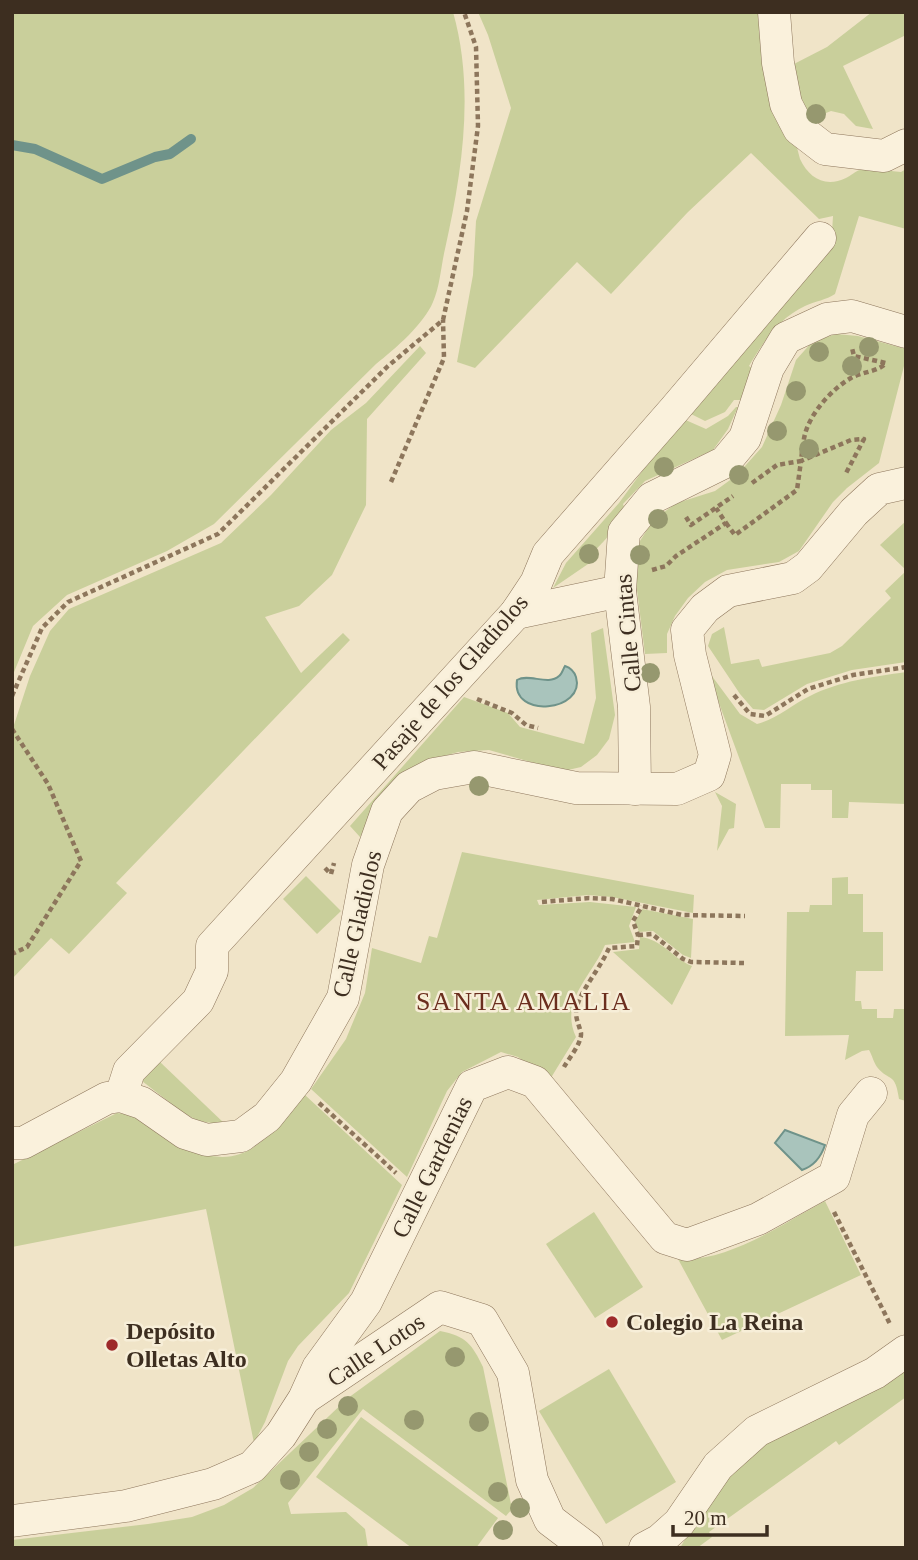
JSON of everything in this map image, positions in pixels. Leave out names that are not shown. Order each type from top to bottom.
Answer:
[{"type":"street","points":[[774,12],[778,63],[786,104],[799,129],[825,149],[884,156],[906,145]]},
{"type":"street","name":"Pasaje de los Gladiolos","points":[[121,1096],[129,1071],[198,1000],[212,971],[212,946],[516,613],[536,583],[548,554],[820,238]]},
{"type":"street","name":"Calle Cintas","points":[[635,789],[634,707],[621,584],[624,532],[652,498],[725,461],[744,438],[768,368],[786,338],[827,319],[852,316],[906,332]]},
{"type":"street","points":[[854,512],[879,489],[906,483]]},
{"type":"street","name":"Calle Gladiolos","points":[[121,1096],[142,1104],[185,1133],[207,1140],[241,1136],[267,1117],[296,1081],[343,998],[368,865],[387,811],[409,787],[434,774],[474,767],[576,788],[677,789],[709,775],[715,755],[690,656],[687,630],[705,608],[728,591],[793,578],[808,567],[854,512]]},
{"type":"street","points":[[516,613],[621,584]]},
{"type":"street","name":"Calle Gardenias","points":[[12,1521],[126,1506],[213,1484],[252,1467],[281,1434],[304,1399],[318,1368],[366,1302],[472,1086],[508,1072],[535,1082],[664,1238],[687,1245],[758,1219],[834,1177],[853,1115],[871,1093]]},
{"type":"street","points":[[12,1143],[23,1143],[107,1098],[121,1096]]},
{"type":"street","name":"Calle Lotos","points":[[304,1399],[440,1307],[482,1320],[513,1373],[532,1480],[550,1520],[587,1548]]},
{"type":"street","points":[[645,1548],[660,1540],[679,1523],[718,1466],[757,1431],[875,1373],[901,1343]]},
{"type":"path","points":[[391,482],[444,358],[443,320],[467,211],[478,126],[476,47],[464,12]]},
{"type":"path","points":[[716,508],[735,535],[797,489],[806,432],[825,401],[851,378],[882,367],[886,363],[854,356],[852,316]]},
{"type":"path","points":[[12,696],[41,628],[68,602],[218,534],[379,374],[443,320]]},
{"type":"path","points":[[746,486],[777,465],[801,461],[851,440],[864,439],[843,479],[840,494],[854,512]]},
{"type":"path","points":[[672,488],[691,525],[736,494]]},
{"type":"path","points":[[621,584],[666,566],[676,556],[726,523]]},
{"type":"path","points":[[733,694],[750,714],[765,716],[808,689],[852,676],[906,667]]},
{"type":"path","points":[[448,687],[512,713],[526,725],[538,728]]},
{"type":"path","points":[[12,729],[48,784],[81,861],[27,947],[12,954]]},
{"type":"path","points":[[542,902],[589,898],[612,900],[682,915],[745,916]]},
{"type":"path","points":[[561,1073],[580,1038],[581,1031],[576,1025],[577,1006],[609,948],[637,946],[638,935],[633,921],[642,906]]},
{"type":"path","points":[[638,935],[652,934],[683,959],[691,962],[744,963]]},
{"type":"path","points":[[318,1101],[404,1181]]},
{"type":"path","points":[[834,1212],[901,1343]]},
{"type":"green space","points":[[12,12],[453,12],[460,41],[465,101],[457,191],[437,289],[423,319],[214,524],[167,551],[67,595],[33,626],[12,677]]},
{"type":"green space","points":[[478,12],[761,12],[804,166],[818,179],[831,182],[860,170],[901,172],[906,169],[906,229],[859,216],[835,294],[805,306],[787,317],[766,340],[749,366],[752,368],[741,400],[734,400],[725,412],[705,421],[687,412],[831,249],[833,216],[819,219],[751,153],[688,212],[611,294],[577,262],[475,368],[457,362],[473,275],[476,221],[511,108]]},
{"type":"green space","points":[[872,12],[906,12],[906,35],[843,66],[873,129],[856,126],[844,114],[831,111],[809,120],[791,81],[792,65],[827,47]]},
{"type":"green space","points":[[836,334],[858,336],[906,349],[906,366],[879,463],[833,502],[799,551],[779,562],[727,570],[705,582],[688,598],[675,616],[667,634],[667,653],[645,654],[634,566],[638,544],[654,519],[677,503],[715,491],[737,475],[762,447],[781,405],[796,360],[812,342]]},
{"type":"green space","points":[[420,346],[426,353],[367,419],[366,505],[332,575],[299,606],[265,617],[301,673],[343,633],[350,640],[116,883],[127,893],[69,954],[51,938],[12,979],[12,731],[30,676],[50,631],[69,609],[221,543],[271,495],[331,430],[366,403]]},
{"type":"green space","points":[[736,407],[728,429],[713,450],[645,481],[623,504],[624,507],[610,533],[591,562],[553,588],[566,563],[619,503],[681,418],[706,429],[728,416]]},
{"type":"green space","points":[[906,521],[906,570],[880,545]]},
{"type":"green space","points":[[906,571],[906,662],[852,670],[807,684],[764,710],[753,709],[708,646],[712,634],[724,627],[731,664],[759,659],[762,667],[830,653],[842,646],[891,598],[885,591]]},
{"type":"green space","points":[[603,628],[615,715],[609,739],[597,755],[581,767],[568,770],[555,769],[489,750],[458,752],[431,760],[375,809],[360,837],[350,826],[464,697],[508,713],[520,727],[584,744],[596,698],[591,633]]},
{"type":"green space","points":[[706,668],[740,714],[757,724],[833,687],[856,680],[906,672],[906,804],[849,802],[848,818],[832,818],[832,790],[811,790],[811,784],[781,784],[780,828],[765,828]]},
{"type":"green space","points":[[715,792],[736,804],[734,828],[729,829],[717,851],[722,806]]},
{"type":"green space","points":[[462,852],[694,895],[693,913],[588,895],[537,900],[539,905],[590,902],[636,907],[629,926],[635,942],[605,945],[574,1000],[572,1024],[576,1037],[549,1081],[518,1057],[501,1052],[462,1072],[447,1091],[407,1177],[311,1089],[346,1039],[365,993],[372,948],[421,963],[429,936],[437,938]]},
{"type":"green space","points":[[306,876],[341,911],[317,934],[283,899]]},
{"type":"green space","points":[[848,877],[848,894],[863,894],[863,932],[883,932],[883,971],[856,971],[855,1001],[861,1001],[862,1009],[877,1009],[877,1018],[893,1018],[894,1009],[906,1009],[906,1101],[899,1099],[894,1081],[877,1067],[869,1050],[845,1060],[849,1035],[785,1036],[787,912],[809,912],[810,905],[832,905],[832,878]]},
{"type":"green space","points":[[642,909],[693,919],[691,958],[683,955],[653,931],[639,932],[635,922]]},
{"type":"green space","points":[[640,937],[655,941],[692,966],[672,1005],[613,952],[639,949]]},
{"type":"green space","points":[[160,1062],[226,1125],[198,1121],[142,1081]]},
{"type":"green space","points":[[305,1095],[402,1185],[349,1293],[298,1346],[288,1361],[265,1422],[254,1443],[206,1209],[12,1247],[12,1165],[117,1113],[136,1118],[190,1149],[210,1156],[228,1157],[259,1143]]},
{"type":"green space","points":[[825,1201],[861,1275],[722,1340],[678,1259],[697,1259],[735,1248],[773,1231]]},
{"type":"green space","points":[[594,1212],[643,1287],[595,1318],[546,1244]]},
{"type":"green space","points":[[440,1331],[467,1342],[483,1367],[512,1509],[506,1516],[363,1409],[288,1503],[291,1514],[346,1512],[365,1529],[368,1548],[12,1548],[12,1540],[192,1517],[224,1505],[253,1488],[348,1398]]},
{"type":"green space","points":[[906,1364],[906,1397],[839,1445],[836,1441],[709,1532],[712,1537],[697,1548],[680,1548],[710,1496],[751,1451]]},
{"type":"green space","points":[[609,1369],[676,1482],[606,1524],[539,1411]]},
{"type":"green space","points":[[361,1417],[498,1518],[476,1548],[412,1548],[316,1477]]},
{"type":"water","points":[[565,666],[572,670],[576,677],[576,689],[560,703],[536,706],[525,701],[518,693],[517,680],[555,679]]},
{"type":"water","points":[[785,1130],[825,1145],[819,1157],[802,1170],[775,1143]]},
{"type":"waterway","points":[[12,145],[35,149],[102,179],[155,157],[170,154],[191,139]]},
{"type":"place","name":"Colegio La Reina","points":[[612,1322]]},
{"type":"place","name":"Depósito Olletas Alto","points":[[112,1345]]},
{"type":"district","name":"SANTA AMALIA","points":[[524,1001]]}]
